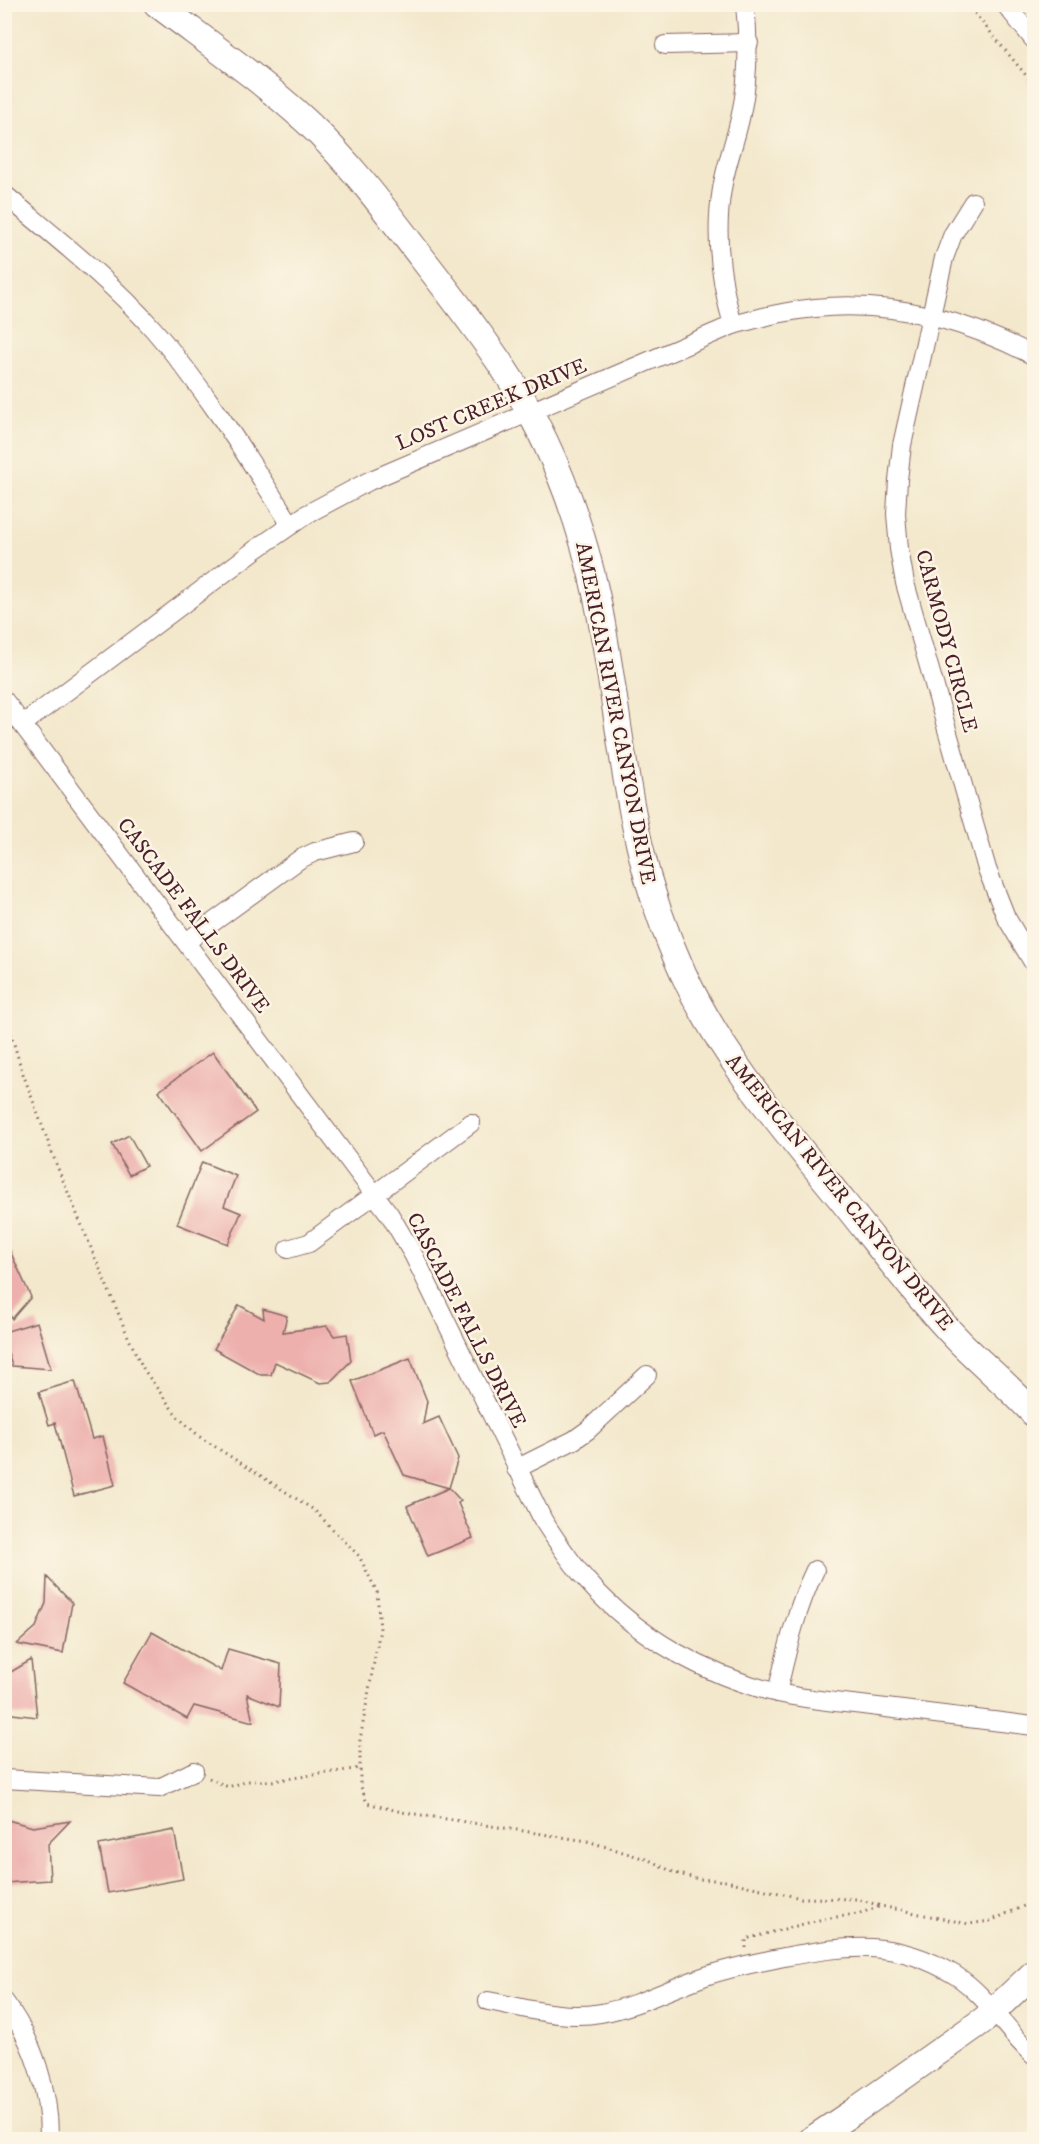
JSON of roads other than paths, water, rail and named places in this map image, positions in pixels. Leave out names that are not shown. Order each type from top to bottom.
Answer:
[{"type":"street","name":"AMERICAN RIVER CANYON DRIVE","points":[[157,4],[254,78],[305,120],[338,153],[368,187],[506,371],[550,453],[587,555],[597,600],[639,844],[666,933],[684,975],[723,1046],[756,1093],[925,1303],[960,1342],[1035,1414]]},
{"type":"street","points":[[733,326],[724,296],[718,236],[721,190],[741,117],[746,87],[749,43],[745,4]]},
{"type":"street","points":[[1005,4],[1035,40]]},
{"type":"street","points":[[664,45],[749,43]]},
{"type":"street","points":[[4,194],[102,277],[153,329],[224,420],[291,525]]},
{"type":"street","name":"CARMODY CIRCLE","points":[[973,202],[953,234],[944,258],[902,446],[897,480],[896,514],[905,583],[987,868],[1006,917],[1035,964]]},
{"type":"street","name":"LOST CREEK DRIVE","points":[[22,724],[291,525],[369,481],[733,326],[782,313],[821,308],[899,309],[931,315],[981,330],[1035,356]]},
{"type":"street","name":"CASCADE FALLS DRIVE","points":[[4,700],[390,1215],[414,1256],[516,1469],[543,1520],[564,1552],[607,1601],[637,1626],[686,1658],[739,1682],[802,1698],[1035,1726]]},
{"type":"street","points":[[186,942],[300,859],[315,852],[354,842]]},
{"type":"street","points":[[288,1249],[309,1243],[471,1123]]},
{"type":"street","points":[[516,1469],[574,1440],[588,1430],[647,1375]]},
{"type":"street","points":[[777,1693],[794,1622],[803,1594],[815,1570]]},
{"type":"street","points":[[4,1779],[159,1788],[194,1771]]},
{"type":"street","points":[[488,2001],[561,2015],[599,2014],[703,1977],[747,1965],[844,1947],[876,1947],[927,1960],[955,1976],[973,1989],[1035,2056]]},
{"type":"street","points":[[819,2137],[995,2011],[1035,1973]]},
{"type":"street","points":[[4,2001],[29,2045],[38,2069],[44,2094],[49,2139]]}]
